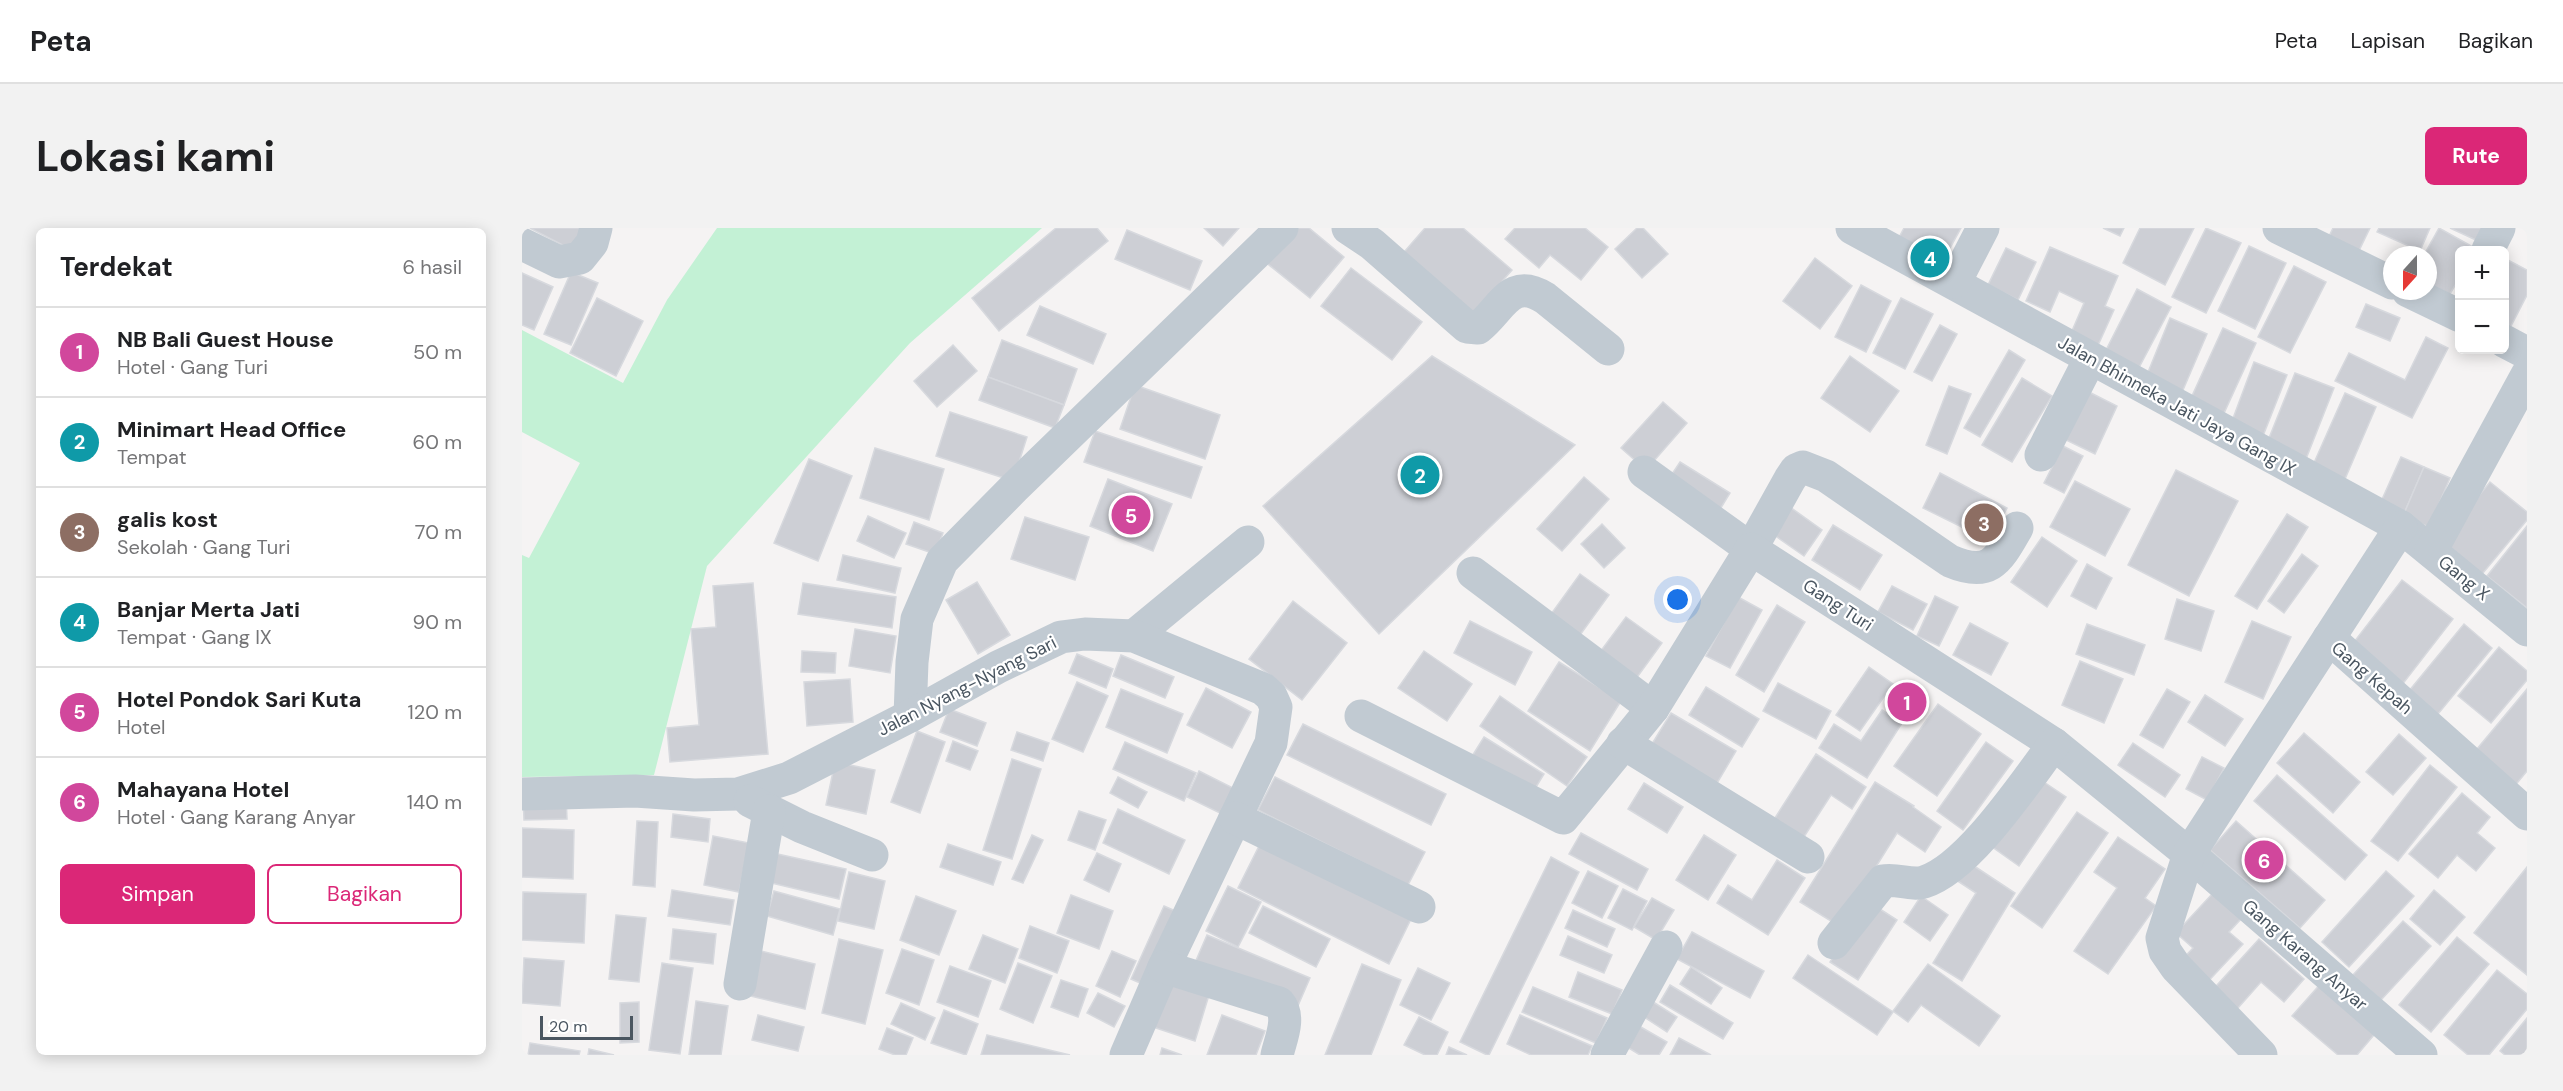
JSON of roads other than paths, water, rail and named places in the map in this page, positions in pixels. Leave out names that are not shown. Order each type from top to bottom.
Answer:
[{"type":"street","points":[[522,244],[559,262],[580,258],[592,243],[596,228]]},
{"type":"street","points":[[910,716],[912,662],[917,619],[942,561],[1282,228]]},
{"type":"street","points":[[1348,228],[1371,244],[1467,327],[1478,328],[1511,292],[1526,290],[1545,298],[1608,350]]},
{"type":"street","name":"Jalan Bhinneka Jati Jaya Gang IX","points":[[1852,228],[1955,282],[2090,359],[2401,527]]},
{"type":"street","points":[[1955,282],[1983,228]]},
{"type":"street","points":[[2279,228],[2383,279]]},
{"type":"street","points":[[2490,246],[2499,228]]},
{"type":"street","points":[[2428,300],[2455,312]]},
{"type":"street","points":[[2509,343],[2527,353]]},
{"type":"street","points":[[2041,455],[2090,359]]},
{"type":"street","points":[[2431,551],[2527,375]]},
{"type":"street","points":[[1361,716],[1563,818],[1653,708],[1751,549],[1796,470],[1803,467],[1826,476],[1950,561],[1970,568],[1985,567],[1999,556],[2017,528]]},
{"type":"street","name":"Gang Turi","points":[[1644,472],[1751,549],[2054,744],[2189,854]]},
{"type":"street","points":[[2329,638],[2401,527]]},
{"type":"street","name":"Gang X","points":[[2401,527],[2527,630]]},
{"type":"street","points":[[1134,636],[1248,542]]},
{"type":"street","points":[[1473,573],[1653,708]]},
{"type":"street","name":"Jalan Nyang-Nyang Sari","points":[[522,794],[636,791],[694,795],[738,794],[789,778],[910,716],[998,667],[1061,637],[1085,634],[1134,636],[1250,682],[1271,696],[1276,707],[1271,743],[1164,967],[1126,1055]]},
{"type":"street","name":"Gang Kepah","points":[[2242,1049],[2176,967],[2163,945],[2164,932],[2189,854],[2329,638],[2527,814]]},
{"type":"street","points":[[1623,743],[1808,857]]},
{"type":"street","points":[[1834,943],[1883,881],[1893,879],[1923,882],[1941,873],[1971,850],[2054,744]]},
{"type":"street","points":[[738,794],[769,811],[872,855]]},
{"type":"street","points":[[740,984],[769,811]]},
{"type":"street","points":[[1235,818],[1419,907]]},
{"type":"street","name":"Gang Karang Anyar","points":[[2189,854],[2421,1055]]},
{"type":"street","points":[[1606,1055],[1666,947]]},
{"type":"street","points":[[1164,967],[1279,1003],[1284,1010],[1285,1018],[1277,1055]]},
{"type":"place","name":"Banjar Merta Jati","points":[[1930,258]]},
{"type":"place","name":"Minimart Head Office","points":[[1420,475]]},
{"type":"place","name":"Hotel Pondok Sari Kuta","points":[[1131,515]]},
{"type":"place","name":"galis kost","points":[[1984,523]]},
{"type":"place","name":"NB Bali Guest House","points":[[1907,702]]},
{"type":"place","name":"Mahayana Hotel","points":[[2264,860]]}]
